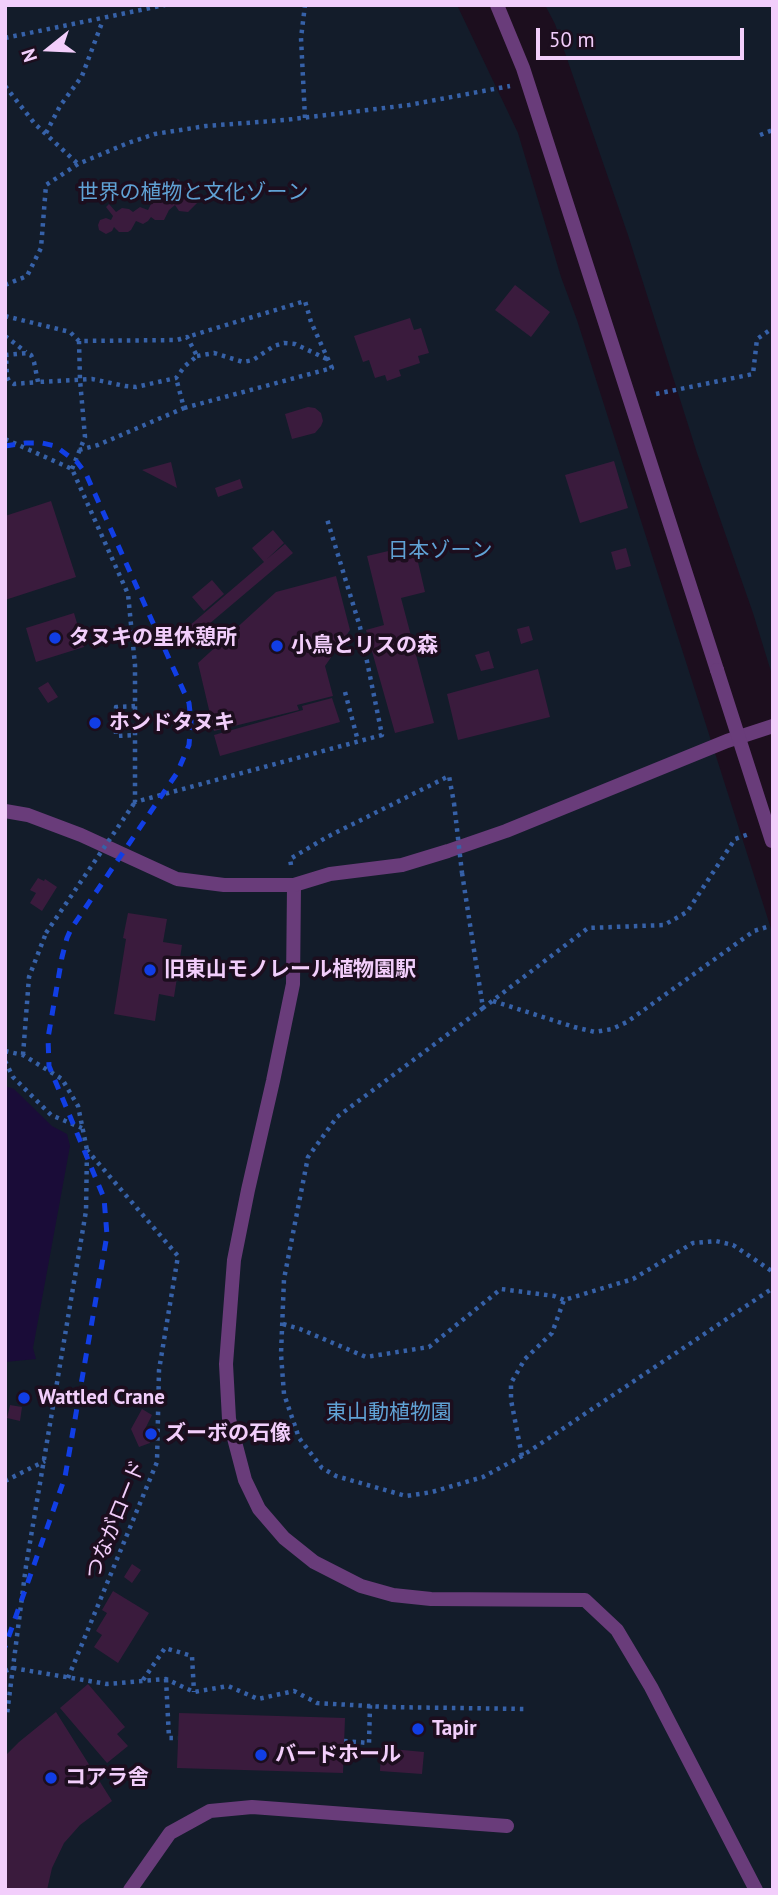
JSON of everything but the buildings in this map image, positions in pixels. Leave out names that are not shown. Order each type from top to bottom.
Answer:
[{"type":"street","points":[[497,5],[527,83],[773,842]]},
{"type":"street","points":[[5,811],[28,815],[81,835],[177,879],[223,886],[294,885],[330,874],[402,865],[449,851],[518,826],[727,741],[773,726]]},
{"type":"street","points":[[294,885],[293,984],[234,1261],[226,1364],[229,1419],[245,1479],[254,1499],[259,1509],[284,1538],[314,1562],[360,1586],[393,1595],[431,1600],[585,1600],[617,1630],[644,1676],[756,1890]]},
{"type":"street","points":[[130,1890],[170,1833],[210,1811],[252,1807],[507,1826]]},
{"type":"path","points":[[5,38],[165,5]]},
{"type":"path","points":[[305,5],[301,38],[305,118]]},
{"type":"path","points":[[46,133],[60,106],[82,76],[103,19]]},
{"type":"path","points":[[5,285],[27,276],[41,248],[46,185],[78,164],[128,143],[155,134],[206,126],[305,118],[409,105],[527,83]]},
{"type":"path","points":[[5,86],[35,124],[78,164]]},
{"type":"path","points":[[760,135],[773,130]]},
{"type":"path","points":[[79,341],[177,340],[305,301],[311,322],[332,368],[184,408],[98,445],[79,450]]},
{"type":"path","points":[[5,316],[70,332],[79,341],[85,437],[72,469]]},
{"type":"path","points":[[656,394],[753,374],[757,339],[773,328]]},
{"type":"path","points":[[5,336],[31,355],[38,382]]},
{"type":"path","points":[[187,337],[197,356]]},
{"type":"path","points":[[27,353],[6,355],[7,377],[14,384],[92,379],[136,387],[176,377],[197,356],[214,354],[243,362],[253,360],[274,346],[284,343],[295,344],[330,360]]},
{"type":"path","points":[[176,377],[184,408]]},
{"type":"path","points":[[5,439],[72,469],[128,594],[135,665],[135,802],[46,933],[29,977],[23,1055]]},
{"type":"path","points":[[135,802],[382,735],[360,627],[327,519]]},
{"type":"path","points":[[345,692],[358,741]]},
{"type":"path","points":[[135,706],[116,707],[116,736],[136,735]]},
{"type":"path","points":[[290,859],[327,837],[450,776],[483,1008]]},
{"type":"path","points":[[760,831],[735,839],[687,912],[664,925],[588,928],[337,1117],[308,1157],[284,1279],[281,1354],[284,1394],[299,1438],[322,1468],[336,1476],[406,1496],[432,1492],[483,1477],[522,1457],[773,1288]]},
{"type":"path","points":[[493,1001],[594,1032],[612,1029],[626,1023],[754,931],[770,926]]},
{"type":"path","points":[[5,1051],[23,1055],[62,1079],[78,1106],[87,1150],[86,1211],[26,1566],[8,1714],[5,1717]]},
{"type":"path","points":[[5,1061],[13,1077],[51,1115],[82,1128]]},
{"type":"path","name":"つながロード","points":[[68,1678],[157,1462],[159,1370],[178,1256],[87,1150]]},
{"type":"path","points":[[283,1324],[366,1357],[429,1347],[501,1289],[554,1296],[564,1300],[633,1279],[693,1242],[716,1241],[733,1245],[773,1272]]},
{"type":"path","points":[[522,1457],[511,1401],[511,1383],[525,1359],[552,1333],[564,1300]]},
{"type":"path","points":[[5,1481],[45,1461]]},
{"type":"path","points":[[142,1681],[165,1648],[192,1656],[194,1692]]},
{"type":"path","points":[[5,1671],[13,1668],[107,1684],[166,1679],[194,1692],[228,1686],[258,1699],[294,1691],[317,1703],[526,1709]]},
{"type":"path","points":[[166,1679],[169,1738],[178,1738]]},
{"type":"path","points":[[344,1741],[369,1743],[370,1705]]},
{"type":"green space","name":"東山動植物園","points":[[5,5],[457,5],[518,133],[561,277],[773,935],[773,1890],[5,1890]]},
{"type":"green space","points":[[545,5],[773,5],[773,678],[697,453],[628,235],[555,24]]},
{"type":"shaded area","points":[[5,1086],[14,1089],[52,1126],[67,1134],[70,1146],[33,1348],[36,1359],[5,1362]]},
{"type":"railway","points":[[5,446],[26,443],[55,446],[77,462],[86,474],[189,703],[191,721],[189,745],[177,773],[71,929],[62,957],[48,1038],[49,1066],[104,1198],[107,1235],[65,1477],[5,1647]]},
{"type":"place","name":"タヌキの里休憩所","points":[[55,638]]},
{"type":"place","name":"小鳥とリスの森","points":[[277,646]]},
{"type":"place","name":"ホンドタヌキ","points":[[95,723]]},
{"type":"place","name":"旧東山モノレール植物園駅","points":[[150,970]]},
{"type":"place","name":"Wattled Crane","points":[[24,1398]]},
{"type":"place","name":"ズーボの石像","points":[[151,1434]]},
{"type":"place","name":"Tapir","points":[[418,1729]]},
{"type":"place","name":"バードホール","points":[[261,1755]]},
{"type":"place","name":"コアラ舎","points":[[51,1778]]},
{"type":"park label","name":"世界の植物と文化ゾーン","points":[[193,193]]},
{"type":"park label","name":"日本ゾーン","points":[[440,551]]}]
